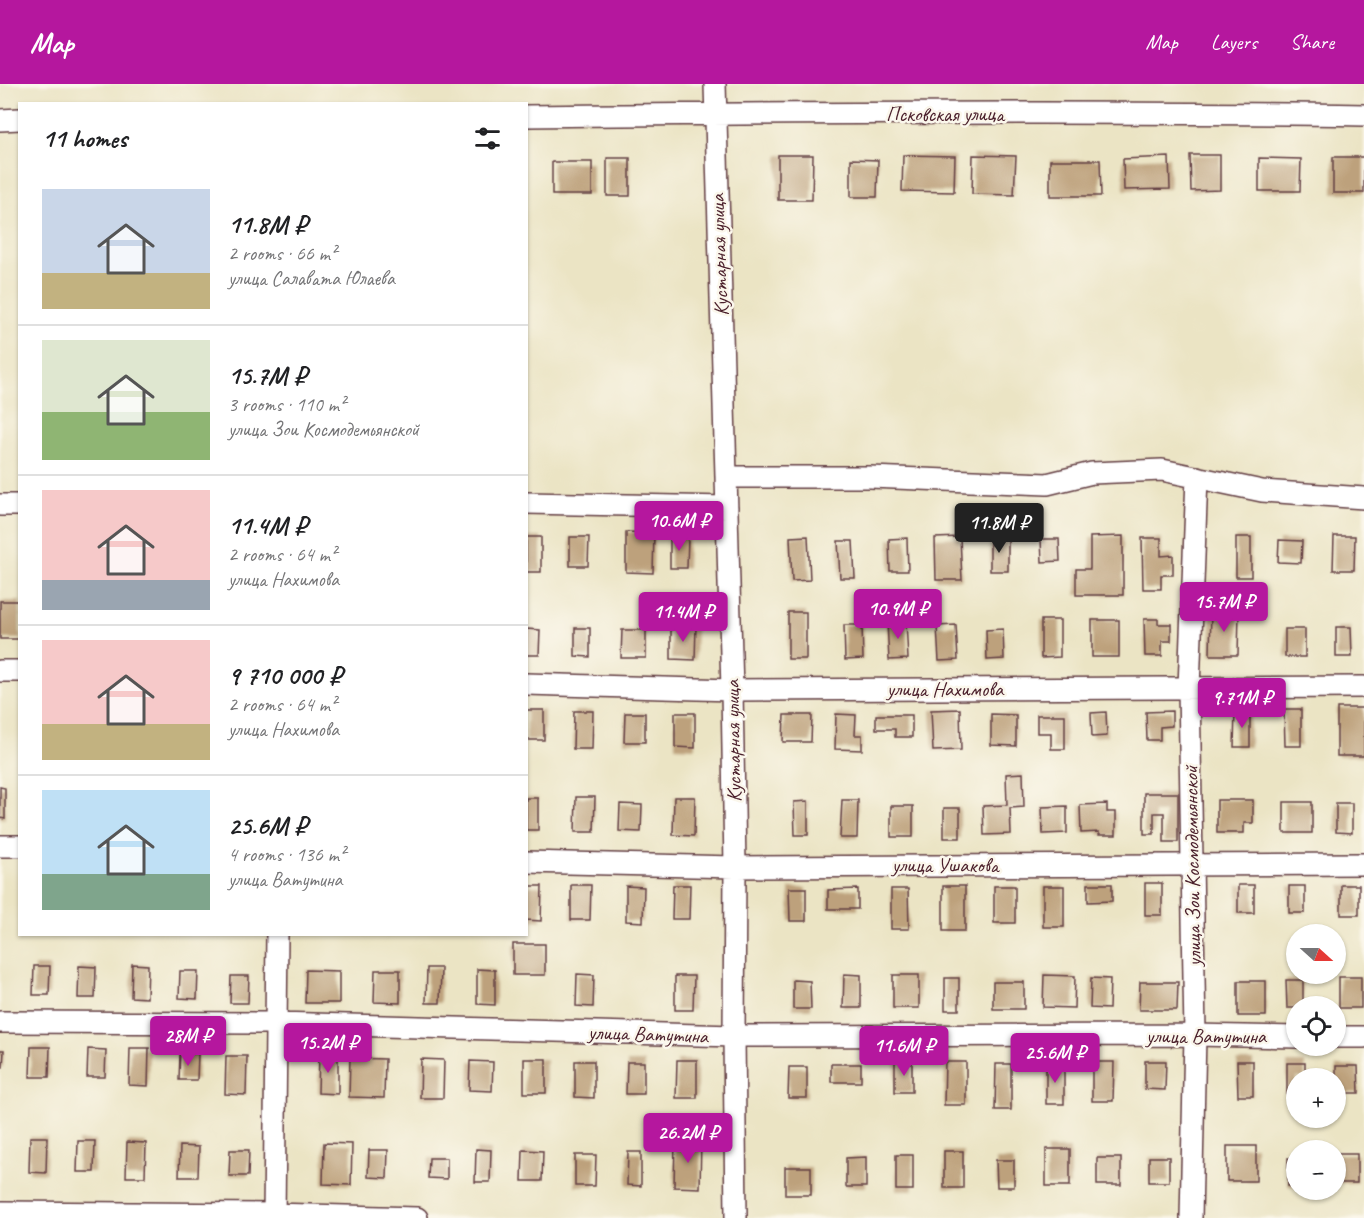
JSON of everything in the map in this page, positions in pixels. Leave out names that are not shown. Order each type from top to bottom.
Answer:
[{"type":"street","name":"Кустарная улица","points":[[715,84],[732,690],[736,1218]]},
{"type":"street","name":"Псковская улица","points":[[528,116],[1364,115]]},
{"type":"street","points":[[0,120],[18,119]]},
{"type":"street","points":[[726,477],[870,477],[1047,484],[1092,473],[1162,470],[1262,492],[1364,498]]},
{"type":"street","name":"улица Зои Космодемьянской","points":[[1191,1218],[1195,1035],[1189,688],[1197,477]]},
{"type":"street","points":[[528,503],[727,507]]},
{"type":"street","points":[[0,505],[18,505]]},
{"type":"street","points":[[0,670],[18,671]]},
{"type":"street","name":"улица Нахимова","points":[[528,684],[732,690],[1364,687]]},
{"type":"street","points":[[0,846],[18,846]]},
{"type":"street","name":"улица Ушакова","points":[[528,862],[735,867],[1364,864]]},
{"type":"street","points":[[274,1216],[277,936]]},
{"type":"street","name":"улица Ватутина","points":[[0,1022],[277,1023],[734,1036],[1286,1036]]},
{"type":"street","points":[[1346,1037],[1364,1037]]},
{"type":"street","points":[[0,1212],[417,1218]]},
{"type":"building","points":[[778,155],[813,155],[812,200],[778,200]]},
{"type":"building","points":[[903,155],[955,156],[954,192],[902,191]]},
{"type":"building","points":[[973,155],[1016,156],[1014,195],[972,194]]},
{"type":"building","points":[[1190,155],[1220,155],[1220,190],[1191,191]]},
{"type":"building","points":[[1169,157],[1170,189],[1124,190],[1123,159]]},
{"type":"building","points":[[1333,157],[1364,157],[1364,193],[1333,193]]},
{"type":"building","points":[[607,158],[630,158],[630,196],[607,196]]},
{"type":"building","points":[[1259,158],[1301,159],[1300,191],[1259,191]]},
{"type":"building","points":[[851,159],[878,160],[877,197],[851,197]]},
{"type":"building","points":[[1050,160],[1100,160],[1101,196],[1050,196]]},
{"type":"building","points":[[552,162],[592,162],[592,195],[552,195]]},
{"type":"building","points":[[626,532],[654,533],[653,573],[626,572]]},
{"type":"building","points":[[808,536],[810,580],[792,581],[790,537]]},
{"type":"building","points":[[1123,536],[1123,595],[1076,595],[1076,569],[1090,569],[1090,537]]},
{"type":"building","points":[[1334,536],[1355,536],[1354,570],[1333,570]]},
{"type":"building","points":[[528,537],[541,537],[541,572],[528,572]]},
{"type":"building","points":[[570,537],[589,537],[588,566],[570,566]]},
{"type":"building","points":[[670,537],[688,537],[687,568],[670,568]]},
{"type":"building","points":[[960,537],[962,580],[936,580],[935,538]]},
{"type":"building","points":[[1236,537],[1251,537],[1251,577],[1236,577]]},
{"type":"building","points":[[907,538],[908,571],[890,571],[889,539]]},
{"type":"building","points":[[990,538],[1008,538],[1008,571],[990,571]]},
{"type":"building","points":[[1142,538],[1161,538],[1161,556],[1173,555],[1173,575],[1161,575],[1161,589],[1143,589]]},
{"type":"building","points":[[1041,539],[1059,539],[1060,561],[1042,562]]},
{"type":"building","points":[[1279,540],[1302,541],[1301,563],[1278,562]]},
{"type":"building","points":[[838,541],[853,541],[855,578],[840,578]]},
{"type":"building","points":[[0,601],[18,601],[18,639],[0,639]]},
{"type":"building","points":[[1211,611],[1239,612],[1238,655],[1210,655]]},
{"type":"building","points":[[788,612],[806,612],[806,659],[788,659]]},
{"type":"building","points":[[1144,619],[1158,619],[1158,624],[1171,624],[1171,641],[1162,641],[1162,656],[1145,656]]},
{"type":"building","points":[[1041,620],[1060,620],[1060,657],[1041,658]]},
{"type":"building","points":[[1092,620],[1119,620],[1119,657],[1092,657]]},
{"type":"building","points":[[906,621],[908,659],[889,660],[887,622]]},
{"type":"building","points":[[844,625],[862,625],[863,659],[845,660]]},
{"type":"building","points":[[956,625],[958,660],[939,661],[937,626]]},
{"type":"building","points":[[671,626],[696,626],[695,660],[671,659]]},
{"type":"building","points":[[1336,627],[1351,627],[1352,657],[1336,657]]},
{"type":"building","points":[[575,628],[590,628],[590,657],[575,656]]},
{"type":"building","points":[[528,629],[540,630],[539,655],[528,655]]},
{"type":"building","points":[[1003,629],[1004,659],[987,660],[986,630]]},
{"type":"building","points":[[1285,629],[1305,629],[1305,657],[1285,657]]},
{"type":"building","points":[[622,630],[646,630],[646,658],[621,658]]},
{"type":"building","points":[[1337,708],[1364,708],[1364,756],[1337,756]]},
{"type":"building","points":[[960,709],[961,750],[933,751],[931,710]]},
{"type":"building","points":[[1284,709],[1301,709],[1301,746],[1285,746]]},
{"type":"building","points":[[528,710],[544,710],[544,740],[528,740]]},
{"type":"building","points":[[1235,710],[1250,710],[1250,747],[1234,747]]},
{"type":"building","points":[[574,711],[593,711],[592,749],[573,749]]},
{"type":"building","points":[[1172,711],[1172,726],[1160,727],[1160,740],[1147,740],[1146,712]]},
{"type":"building","points":[[1106,712],[1107,736],[1092,737],[1091,713]]},
{"type":"building","points":[[625,713],[645,713],[645,742],[624,742]]},
{"type":"building","points":[[675,713],[695,713],[695,748],[675,747]]},
{"type":"building","points":[[836,714],[856,715],[855,735],[862,735],[862,750],[835,749]]},
{"type":"building","points":[[991,714],[1016,715],[1016,746],[991,745]]},
{"type":"building","points":[[784,715],[812,715],[811,742],[783,742]]},
{"type":"building","points":[[876,715],[912,715],[912,737],[895,737],[895,729],[876,729]]},
{"type":"building","points":[[1037,715],[1065,715],[1065,749],[1051,749],[1051,733],[1037,733]]},
{"type":"building","points":[[1023,773],[1024,807],[1010,808],[1011,834],[984,835],[983,806],[1007,805],[1006,774]]},
{"type":"building","points":[[0,787],[5,788],[5,819],[0,818]]},
{"type":"building","points":[[1144,793],[1178,793],[1178,842],[1164,842],[1164,813],[1154,813],[1154,834],[1144,834]]},
{"type":"building","points":[[576,797],[595,797],[594,832],[575,832]]},
{"type":"building","points":[[674,797],[695,797],[694,836],[673,835]]},
{"type":"building","points":[[528,798],[538,798],[538,830],[528,830]]},
{"type":"building","points":[[842,800],[858,800],[857,838],[840,838]]},
{"type":"building","points":[[1217,800],[1253,800],[1253,823],[1244,823],[1244,833],[1217,833]]},
{"type":"building","points":[[808,801],[808,835],[795,835],[794,802]]},
{"type":"building","points":[[1284,802],[1312,802],[1312,833],[1284,833]]},
{"type":"building","points":[[1336,803],[1352,803],[1352,833],[1336,832]]},
{"type":"building","points":[[620,804],[642,805],[641,832],[619,831]]},
{"type":"building","points":[[1107,804],[1107,812],[1116,812],[1116,835],[1099,835],[1099,832],[1081,833],[1080,805]]},
{"type":"building","points":[[891,806],[913,806],[913,837],[891,837]]},
{"type":"building","points":[[1067,806],[1067,833],[1043,834],[1042,807]]},
{"type":"building","points":[[944,808],[960,808],[960,838],[944,838]]},
{"type":"building","points":[[1145,883],[1162,883],[1162,915],[1145,915]]},
{"type":"building","points":[[1088,884],[1112,884],[1112,901],[1088,902]]},
{"type":"building","points":[[571,885],[591,885],[590,920],[571,920]]},
{"type":"building","points":[[673,885],[690,885],[689,919],[672,919]]},
{"type":"building","points":[[1238,885],[1254,885],[1254,913],[1238,913]]},
{"type":"building","points":[[1341,885],[1359,885],[1359,915],[1341,915]]},
{"type":"building","points":[[528,886],[542,886],[541,921],[528,920]]},
{"type":"building","points":[[626,886],[644,887],[643,922],[626,921]]},
{"type":"building","points":[[943,886],[965,886],[965,931],[943,931]]},
{"type":"building","points":[[994,886],[1015,886],[1015,923],[994,923]]},
{"type":"building","points":[[1043,886],[1064,886],[1064,927],[1043,927]]},
{"type":"building","points":[[1289,886],[1305,886],[1305,913],[1289,913]]},
{"type":"building","points":[[789,888],[806,888],[806,921],[790,921]]},
{"type":"building","points":[[858,889],[858,909],[828,909],[828,890]]},
{"type":"building","points":[[891,889],[908,889],[909,929],[891,929]]},
{"type":"building","points":[[513,944],[545,944],[545,975],[513,975]]},
{"type":"building","points":[[132,964],[148,965],[147,998],[131,997]]},
{"type":"building","points":[[34,966],[50,966],[49,995],[33,995]]},
{"type":"building","points":[[79,966],[96,967],[95,998],[78,998]]},
{"type":"building","points":[[427,968],[441,968],[440,1003],[426,1003]]},
{"type":"building","points":[[477,969],[495,970],[495,1005],[477,1004]]},
{"type":"building","points":[[306,970],[339,971],[339,1003],[305,1003]]},
{"type":"building","points":[[375,970],[400,970],[400,1003],[374,1002]]},
{"type":"building","points":[[180,971],[198,971],[197,999],[179,998]]},
{"type":"building","points":[[577,974],[594,975],[593,1007],[576,1006]]},
{"type":"building","points":[[844,974],[861,975],[861,1008],[843,1008]]},
{"type":"building","points":[[893,975],[919,975],[919,1008],[893,1008]]},
{"type":"building","points":[[1044,975],[1075,976],[1074,1008],[1043,1007]]},
{"type":"building","points":[[231,976],[249,976],[248,1003],[230,1003]]},
{"type":"building","points":[[675,976],[694,976],[693,1010],[675,1010]]},
{"type":"building","points":[[1346,977],[1361,977],[1361,1008],[1346,1008],[1346,996],[1339,996],[1339,984],[1346,984]]},
{"type":"building","points":[[945,978],[959,978],[959,1010],[945,1010]]},
{"type":"building","points":[[1091,978],[1110,979],[1109,1009],[1090,1008]]},
{"type":"building","points":[[793,980],[810,981],[811,1009],[793,1009]]},
{"type":"building","points":[[1238,981],[1266,981],[1266,1016],[1238,1016]]},
{"type":"building","points":[[993,982],[1024,982],[1024,1009],[993,1009]]},
{"type":"building","points":[[1140,982],[1178,982],[1177,1010],[1139,1010]]},
{"type":"building","points":[[1286,984],[1303,984],[1303,996],[1287,996]]},
{"type":"building","points":[[31,1047],[50,1047],[49,1077],[30,1077]]},
{"type":"building","points":[[130,1048],[149,1048],[148,1086],[129,1085]]},
{"type":"building","points":[[88,1049],[106,1050],[105,1077],[87,1077]]},
{"type":"building","points":[[0,1050],[4,1050],[3,1067],[0,1067]]},
{"type":"building","points":[[180,1053],[198,1054],[197,1080],[179,1080]]},
{"type":"building","points":[[319,1054],[338,1054],[338,1094],[318,1093]]},
{"type":"building","points":[[226,1056],[247,1056],[246,1095],[225,1094]]},
{"type":"building","points":[[350,1058],[385,1059],[384,1098],[349,1097]]},
{"type":"building","points":[[421,1059],[444,1060],[443,1098],[420,1098]]},
{"type":"building","points":[[524,1059],[546,1059],[546,1093],[524,1093]]},
{"type":"building","points":[[677,1060],[697,1060],[697,1098],[676,1098]]},
{"type":"building","points":[[470,1061],[493,1062],[492,1091],[469,1090]]},
{"type":"building","points":[[575,1061],[594,1061],[594,1098],[575,1097]]},
{"type":"building","points":[[895,1061],[912,1061],[912,1092],[895,1092]]},
{"type":"building","points":[[1145,1061],[1166,1061],[1165,1090],[1145,1089]]},
{"type":"building","points":[[1237,1061],[1253,1061],[1253,1096],[1238,1096]]},
{"type":"building","points":[[627,1062],[644,1062],[644,1094],[626,1094]]},
{"type":"building","points":[[945,1062],[966,1062],[966,1105],[944,1105]]},
{"type":"building","points":[[1092,1062],[1114,1062],[1113,1101],[1092,1101]]},
{"type":"building","points":[[1287,1063],[1305,1063],[1305,1068],[1287,1068]]},
{"type":"building","points":[[831,1064],[861,1064],[861,1082],[831,1082]]},
{"type":"building","points":[[996,1064],[1011,1064],[1011,1110],[995,1110]]},
{"type":"building","points":[[1046,1065],[1064,1065],[1064,1104],[1046,1104]]},
{"type":"building","points":[[1336,1066],[1358,1066],[1359,1093],[1346,1093],[1346,1068],[1336,1068]]},
{"type":"building","points":[[789,1067],[807,1067],[807,1098],[788,1098]]},
{"type":"building","points":[[30,1137],[47,1137],[46,1173],[29,1172]]},
{"type":"building","points":[[675,1139],[701,1140],[700,1188],[674,1187]]},
{"type":"building","points":[[78,1141],[95,1141],[94,1172],[77,1172]]},
{"type":"building","points":[[127,1142],[146,1143],[145,1177],[126,1177]]},
{"type":"building","points":[[324,1143],[352,1144],[351,1185],[323,1184]]},
{"type":"building","points":[[180,1146],[199,1147],[198,1177],[179,1177]]},
{"type":"building","points":[[1227,1146],[1256,1146],[1256,1181],[1227,1181]]},
{"type":"building","points":[[476,1149],[491,1150],[490,1182],[475,1182]]},
{"type":"building","points":[[1046,1149],[1070,1149],[1070,1186],[1046,1186]]},
{"type":"building","points":[[230,1150],[249,1150],[248,1176],[229,1176]]},
{"type":"building","points":[[369,1150],[388,1150],[387,1178],[368,1177]]},
{"type":"building","points":[[523,1150],[543,1151],[542,1181],[522,1181]]},
{"type":"building","points":[[944,1151],[963,1151],[963,1188],[944,1188]]},
{"type":"building","points":[[628,1152],[641,1152],[641,1186],[627,1185]]},
{"type":"building","points":[[1346,1154],[1357,1154],[1357,1183],[1346,1183]]},
{"type":"building","points":[[575,1155],[596,1155],[595,1186],[575,1186]]},
{"type":"building","points":[[896,1155],[913,1155],[913,1190],[896,1190]]},
{"type":"building","points":[[866,1157],[866,1187],[846,1187],[846,1158]]},
{"type":"building","points":[[1149,1157],[1169,1157],[1169,1182],[1149,1182]]},
{"type":"building","points":[[429,1158],[447,1158],[447,1179],[428,1178]]},
{"type":"building","points":[[1097,1158],[1121,1158],[1121,1185],[1097,1185]]},
{"type":"building","points":[[996,1160],[1014,1160],[1014,1187],[997,1187]]},
{"type":"building","points":[[785,1167],[811,1167],[811,1195],[785,1195]]}]
